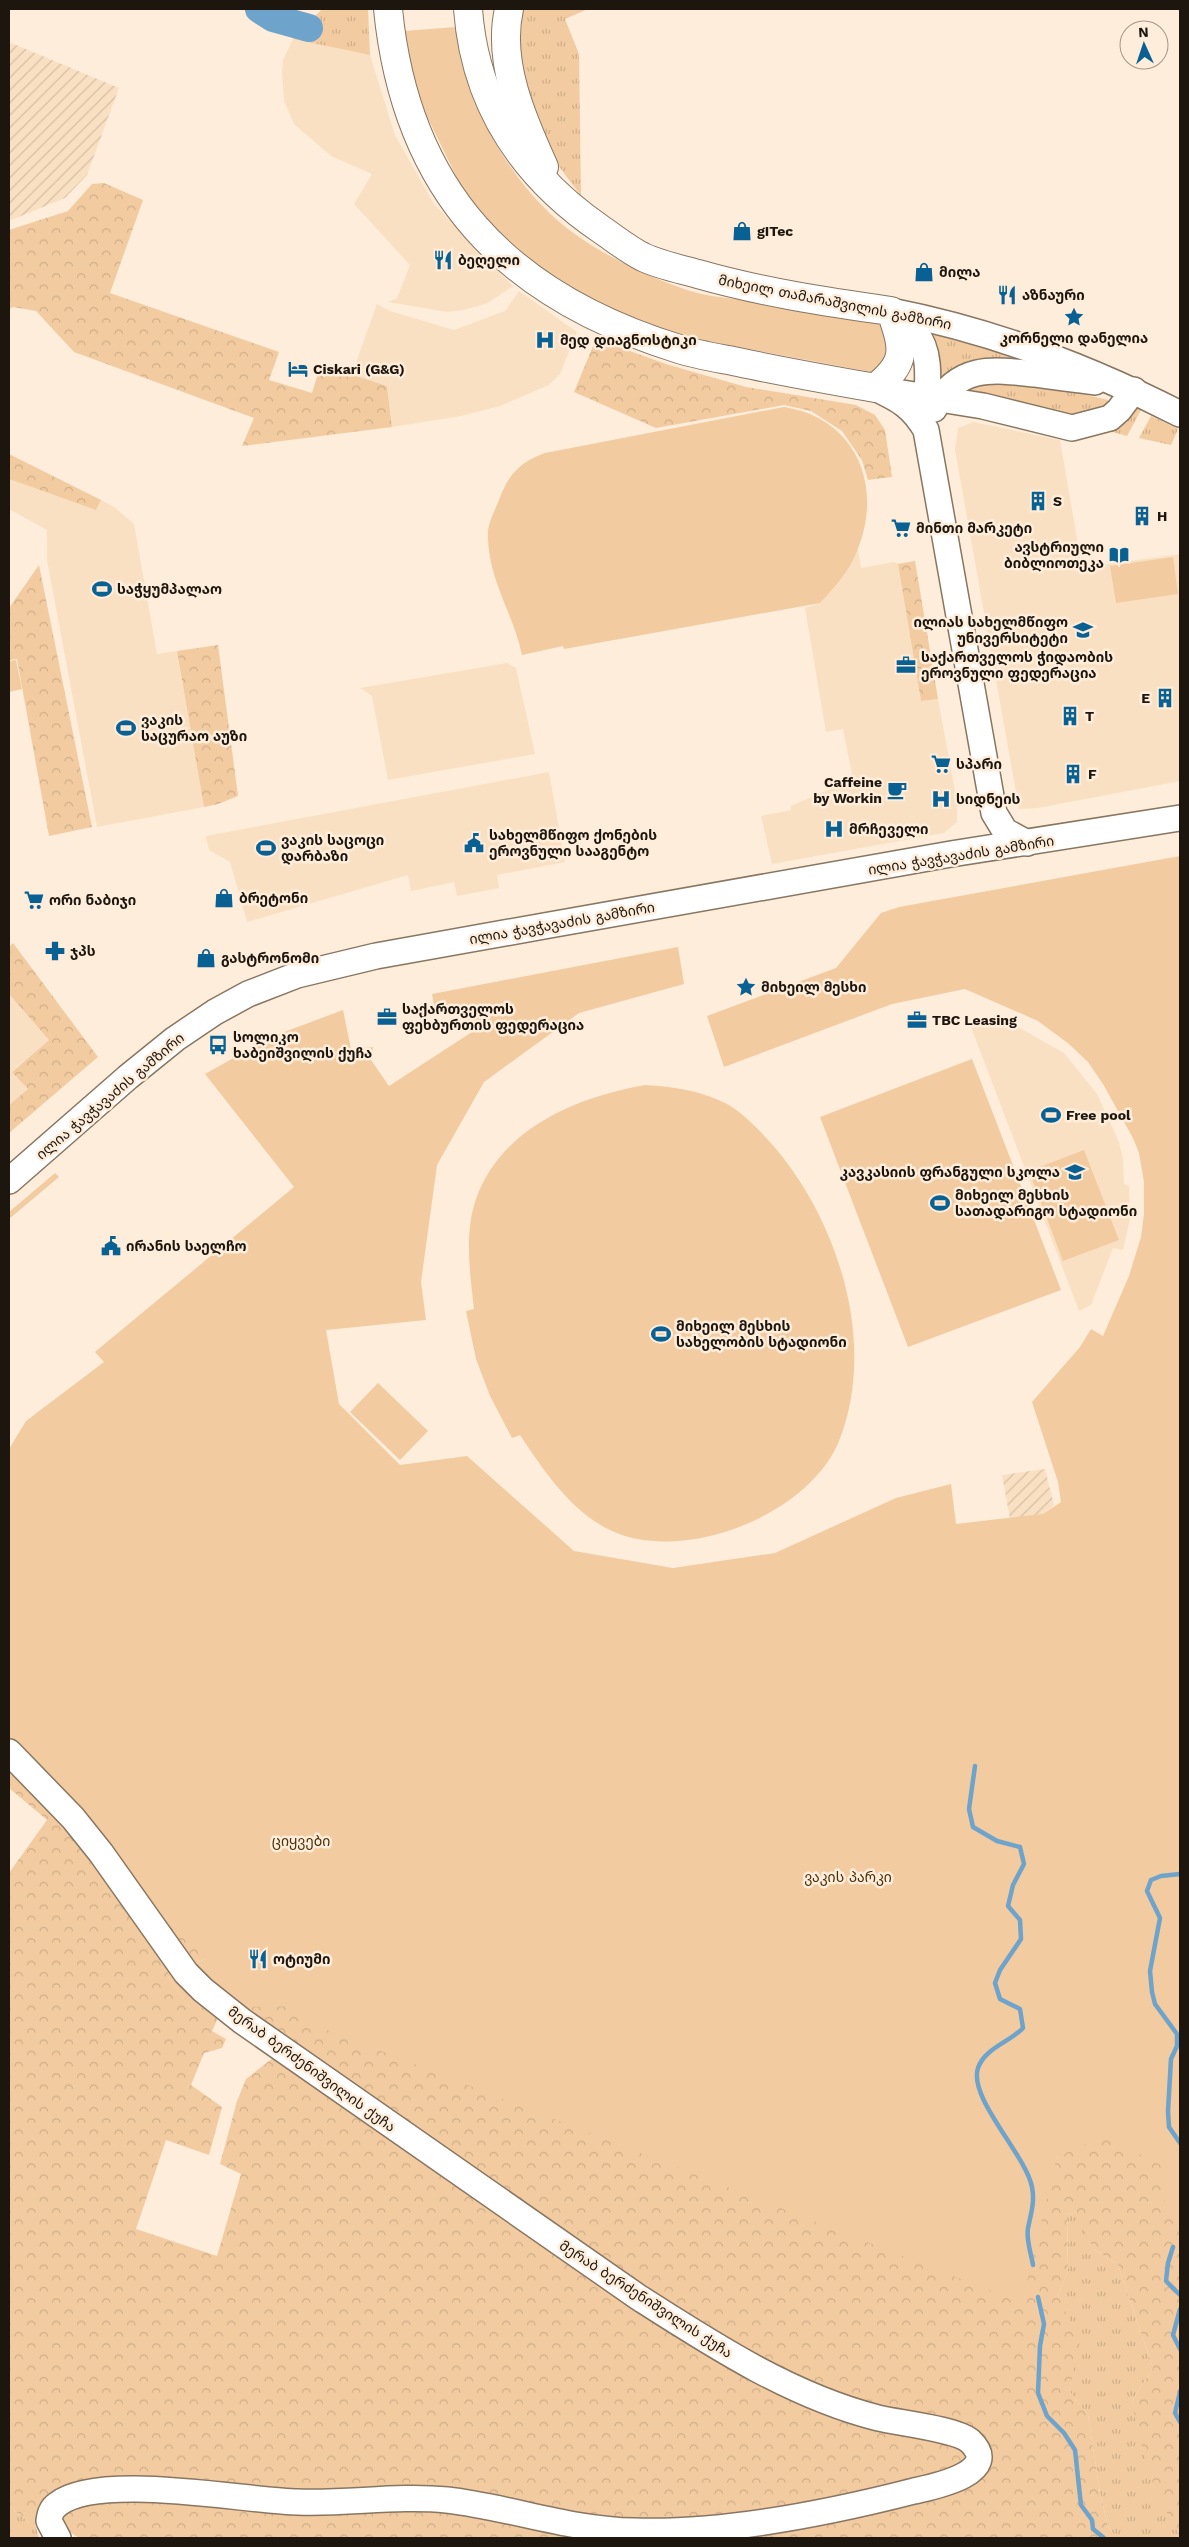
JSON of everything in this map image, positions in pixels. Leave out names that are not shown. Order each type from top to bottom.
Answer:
[{"type":"main road","points":[[509,9],[506,32],[507,51],[517,98],[529,135],[557,196]]},
{"type":"main road","name":"მიხეილ თამარაშვილის გამზირი","points":[[466,12],[478,70],[493,111],[517,151],[557,196],[583,217],[636,252],[668,266],[747,287],[938,320],[985,333],[1076,365],[1180,414]]},
{"type":"main road","points":[[390,13],[400,84],[415,130],[438,179],[461,212],[488,241],[527,276],[592,317],[681,350],[875,388],[933,398],[983,406],[1072,428],[1110,418],[1127,388],[1001,370],[984,370],[960,380],[933,398]]},
{"type":"main road","points":[[875,388],[892,376],[900,359],[900,339],[891,311]]},
{"type":"main road","points":[[891,311],[916,332],[922,344],[933,398],[926,430]]},
{"type":"main road","points":[[875,388],[904,402],[916,413],[926,430],[994,813],[1005,830],[1027,843]]},
{"type":"main road","points":[[926,430],[932,421],[948,410],[983,406]]},
{"type":"main road","points":[[952,854],[986,832],[994,813]]},
{"type":"main road","name":"ილია ჭავჭავაძის გამზირი","points":[[9,1181],[128,1077],[175,1039],[215,1012],[270,984],[337,964],[376,956],[952,854],[1180,818]]},
{"type":"main road","name":"მერაბ ბერძენიშვილის ქუჩა","points":[[9,1752],[67,1812],[101,1853],[186,1973],[203,1990],[242,2021],[638,2296],[705,2339],[795,2387],[850,2410],[904,2424],[956,2434],[969,2440],[977,2453],[978,2459],[972,2469],[954,2481],[897,2496],[802,2514],[687,2531],[630,2532],[583,2526],[444,2500],[403,2498],[298,2502],[183,2490],[142,2489],[88,2493],[66,2499],[51,2512],[48,2522],[58,2538]]},
{"type":"shaded area","points":[[293,39],[370,55],[395,135],[434,204],[513,286],[488,303],[464,310],[447,312],[388,302],[397,298],[410,265],[354,204],[372,174],[331,156],[294,124],[284,101],[282,72],[283,60]]},
{"type":"shaded area","points":[[9,42],[119,88],[87,175],[65,198],[9,221]]},
{"type":"shaded area","points":[[519,291],[577,332],[560,374],[549,385],[500,406],[461,416],[392,427],[387,386],[352,374],[377,304],[390,311],[454,330],[505,311]]},
{"type":"shaded area","name":"ილიას სახელმწიფო უნივერსიტეტი","points":[[973,422],[1060,440],[1082,568],[1180,554],[1180,781],[1038,808],[1019,809],[955,450],[958,428]]},
{"type":"shaded area","points":[[9,479],[96,510],[101,500],[114,507],[134,524],[157,654],[177,651],[204,807],[97,827],[47,560],[47,530],[9,509]]},
{"type":"shaded area","points":[[858,549],[861,568],[894,562],[898,564],[921,701],[938,699],[957,802],[957,822],[944,833],[772,864],[761,816],[791,810],[791,806],[853,779],[843,729],[826,732],[805,608],[820,603],[844,576]]},
{"type":"shaded area","points":[[507,663],[516,668],[535,754],[388,780],[372,696],[360,688]]},
{"type":"shaded area","points":[[549,772],[565,862],[497,875],[499,888],[457,896],[454,882],[411,891],[408,875],[247,922],[230,862],[209,850],[206,836]]},
{"type":"shaded area","points":[[9,994],[49,1040],[12,1071],[28,1089],[9,1105]]},
{"type":"shaded area","name":"კავკასიის ფრანგული სკოლა","points":[[980,1017],[1018,1027],[1064,1053],[1097,1094],[1119,1142],[1123,1159],[1124,1184],[1129,1186],[1130,1219],[1123,1250],[1113,1248],[1091,1305],[1079,1311],[971,1027]]},
{"type":"shaded area","points":[[1045,1469],[1054,1505],[1042,1515],[1010,1519],[1002,1475]]},
{"type":"green space","points":[[322,9],[368,9],[370,55],[293,39]]},
{"type":"green space","points":[[523,9],[588,9],[565,19],[579,54],[581,196],[549,153],[525,85],[519,35]]},
{"type":"green space","points":[[456,27],[460,56],[469,86],[496,144],[514,172],[534,197],[556,219],[579,237],[618,260],[645,274],[687,290],[711,296],[886,324],[893,342],[876,373],[675,335],[561,288],[497,234],[459,182],[418,98],[408,65],[404,31]]},
{"type":"green space","points":[[104,183],[143,200],[110,293],[279,352],[269,380],[312,393],[321,364],[387,386],[392,427],[242,446],[254,418],[74,352],[36,311],[13,307],[9,309],[9,230],[68,211],[92,184]]},
{"type":"green space","points":[[925,327],[1090,378],[940,382]]},
{"type":"green space","points":[[596,339],[669,365],[746,387],[856,405],[875,415],[885,430],[892,477],[868,480],[862,460],[842,431],[811,411],[784,405],[656,428],[574,392]]},
{"type":"green space","points":[[1007,376],[1108,400],[1110,405],[1079,416],[962,388]]},
{"type":"green space","points":[[1133,406],[1141,410],[1127,436],[1102,429]]},
{"type":"green space","points":[[784,407],[809,414],[830,425],[846,440],[858,459],[865,480],[867,503],[865,527],[857,551],[846,572],[820,603],[564,649],[563,646],[522,655],[513,624],[496,580],[489,549],[488,529],[506,483],[522,465],[545,453]]},
{"type":"green space","points":[[1151,416],[1178,429],[1171,445],[1139,438]]},
{"type":"green space","points":[[9,454],[101,500],[96,510],[9,479]]},
{"type":"green space","points":[[1173,557],[1178,594],[1116,603],[1110,566]]},
{"type":"green space","points":[[915,561],[938,699],[921,701],[898,564]]},
{"type":"green space","points":[[39,565],[92,827],[49,836],[17,659],[9,660],[9,608]]},
{"type":"green space","points":[[218,645],[238,796],[204,807],[177,651]]},
{"type":"green space","points":[[16,660],[22,689],[9,692],[9,661]]},
{"type":"green space","name":"ვაკის პარკი","points":[[1180,856],[1180,2221],[1166,2217],[1162,2166],[1104,2136],[1057,2157],[1022,2303],[320,2027],[296,2006],[190,2008],[168,1977],[205,1959],[9,1738],[9,1449],[26,1421],[104,1362],[95,1352],[294,1187],[205,1074],[271,1037],[343,1010],[351,1049],[373,1047],[371,1060],[389,1086],[472,1032],[465,1021],[454,1014],[436,1016],[432,994],[678,947],[684,984],[579,1013],[484,1082],[437,1165],[421,1282],[426,1320],[326,1330],[339,1404],[400,1465],[467,1456],[574,1551],[673,1568],[775,1553],[896,1498],[951,1484],[956,1524],[1043,1514],[1061,1502],[1058,1482],[1032,1402],[1080,1347],[1091,1329],[1103,1336],[1129,1276],[1141,1237],[1144,1214],[1144,1182],[1139,1153],[1133,1138],[1103,1084],[1088,1062],[1069,1044],[1038,1021],[965,989],[892,1004],[724,1067],[707,1016],[836,968],[881,913],[899,907]]},
{"type":"green space","points":[[13,943],[98,1057],[9,1133],[9,1105],[28,1089],[12,1072],[49,1040],[9,994],[9,947]]},
{"type":"green space","name":"მიხეილ მესხის სათადარიგო სტადიონი","points":[[972,1059],[1061,1290],[908,1347],[820,1117]]},
{"type":"green space","name":"მიხეილ მესხის სახელობის სტადიონი","points":[[645,1085],[686,1090],[725,1103],[745,1117],[776,1149],[799,1179],[818,1213],[834,1250],[846,1288],[853,1327],[854,1366],[850,1404],[839,1441],[824,1467],[801,1491],[773,1511],[741,1526],[708,1537],[674,1541],[641,1540],[612,1531],[598,1523],[584,1513],[560,1490],[520,1435],[512,1438],[490,1396],[476,1359],[466,1311],[474,1309],[469,1254],[472,1212],[488,1174],[503,1153],[544,1120],[568,1108],[619,1090]]},
{"type":"green space","points":[[1084,1150],[1119,1240],[1063,1261],[1029,1171]]},
{"type":"green space","points":[[55,1173],[59,1177],[9,1219],[9,1212]]},
{"type":"green space","points":[[378,1383],[428,1431],[400,1460],[350,1412]]},
{"type":"green space","name":"ციყვები","points":[[9,1588],[1047,2172],[1073,2135],[1112,2126],[1161,2153],[1180,2203],[1180,2533],[1156,2493],[1138,2433],[1132,2401],[1153,2368],[1118,2265],[1095,2250],[1079,2224],[1077,2212],[1067,2215],[1068,2271],[1058,2296],[1080,2342],[1069,2391],[1088,2415],[1100,2493],[1108,2526],[1116,2538],[79,2538],[70,2532],[30,2523],[9,2506],[9,1873],[47,1820],[9,1788]],"holes":[[[205,1959],[190,2008],[168,1977]],[[219,2016],[274,2057],[246,2079],[237,2101],[220,2164],[241,2174],[217,2256],[136,2229],[166,2140],[209,2155],[222,2107],[191,2085],[204,2053],[222,2048],[226,2039],[212,2031]]]},
{"type":"green space","points":[[1077,2212],[1095,2250],[1118,2265],[1153,2368],[1132,2401],[1176,2529],[1180,2533],[1180,2538],[1116,2538],[1108,2526],[1100,2493],[1088,2415],[1069,2391],[1072,2374],[1058,2296],[1068,2271],[1067,2215]]},
{"type":"green space","points":[[9,2506],[30,2523],[35,2524],[39,2538],[9,2538]]},
{"type":"waterway","points":[[259,9],[273,18],[309,28]]},
{"type":"waterway","points":[[975,1766],[969,1809],[973,1827],[997,1841],[1020,1847],[1024,1864],[1013,1885],[1008,1906],[1020,1920],[1021,1939],[1000,1970],[995,1983],[1000,1999],[1020,2009],[1023,2028],[986,2055],[978,2068],[977,2080],[981,2095],[1020,2159],[1032,2187],[1033,2203],[1028,2242],[1033,2265]]},
{"type":"waterway","points":[[1180,1874],[1161,1876],[1151,1880],[1147,1891],[1160,1918],[1150,1971],[1152,1992],[1155,2004],[1177,2034],[1177,2046],[1171,2059],[1168,2111],[1169,2127],[1180,2143]]},
{"type":"waterway","points":[[1173,2247],[1168,2263],[1166,2281],[1180,2295]]},
{"type":"waterway","points":[[1038,2297],[1044,2324],[1040,2346],[1038,2393],[1047,2416],[1064,2433],[1075,2450],[1081,2505],[1092,2520],[1093,2529],[1104,2538]]},
{"type":"waterway","points":[[1180,2309],[1173,2335],[1180,2349]]},
{"type":"waterway","points":[[1180,2392],[1175,2413],[1180,2422]]},
{"type":"place","name":"gITec","points":[[742,231]]},
{"type":"place","name":"ბეღელი","points":[[443,260]]},
{"type":"place","name":"მილა","points":[[924,272]]},
{"type":"place","name":"აზნაური","points":[[1007,295]]},
{"type":"place","name":"კორნელი დანელია","points":[[1074,317]]},
{"type":"place","name":"მედ დიაგნოსტიკი","points":[[545,340]]},
{"type":"place","name":"Ciskari (G&G)","points":[[298,369]]},
{"type":"place","name":"S","points":[[1038,501]]},
{"type":"place","name":"H","points":[[1142,516]]},
{"type":"place","name":"მინთი მარკეტი","points":[[901,528]]},
{"type":"place","name":"ავსტრიული ბიბლიოთეკა","points":[[1119,555]]},
{"type":"place","name":"საჭყუმპალაო","points":[[102,589]]},
{"type":"place","name":"ილიას სახელმწიფო უნივერსიტეტი","points":[[1083,630]]},
{"type":"place","name":"საქართველოს ჭიდაობის ეროვნული ფედერაცია","points":[[906,665]]},
{"type":"place","name":"E","points":[[1165,698]]},
{"type":"place","name":"T","points":[[1070,716]]},
{"type":"place","name":"ვაკის საცურაო აუზი","points":[[126,728]]},
{"type":"place","name":"სპარი","points":[[941,764]]},
{"type":"place","name":"F","points":[[1073,774]]},
{"type":"place","name":"Caffeine by Workin","points":[[897,790]]},
{"type":"place","name":"სიდნეის","points":[[941,799]]},
{"type":"place","name":"მრჩეველი","points":[[834,829]]},
{"type":"place","name":"სახელმწიფო ქონების ეროვნული სააგენტო","points":[[474,843]]},
{"type":"place","name":"ვაკის საცოცი დარბაზი","points":[[266,848]]},
{"type":"place","name":"ბრეტონი","points":[[224,898]]},
{"type":"place","name":"ორი ნაბიჯი","points":[[34,900]]},
{"type":"place","name":"ჯპს","points":[[55,951]]},
{"type":"place","name":"გასტრონომი","points":[[206,958]]},
{"type":"place","name":"მიხეილ მესხი","points":[[746,987]]},
{"type":"place","name":"საქართველოს ფეხბურთის ფედერაცია","points":[[387,1017]]},
{"type":"place","name":"TBC Leasing","points":[[917,1020]]},
{"type":"place","name":"სოლიკო ხაბეიშვილის ქუჩა","points":[[218,1045]]},
{"type":"place","name":"Free pool","points":[[1051,1115]]},
{"type":"place","name":"კავკასიის ფრანგული სკოლა","points":[[1075,1172]]},
{"type":"place","name":"მიხეილ მესხის სათადარიგო სტადიონი","points":[[940,1203]]},
{"type":"place","name":"ირანის საელჩო","points":[[111,1246]]},
{"type":"place","name":"მიხეილ მესხის სახელობის სტადიონი","points":[[661,1334]]},
{"type":"place","name":"ოტიუმი","points":[[258,1959]]}]
